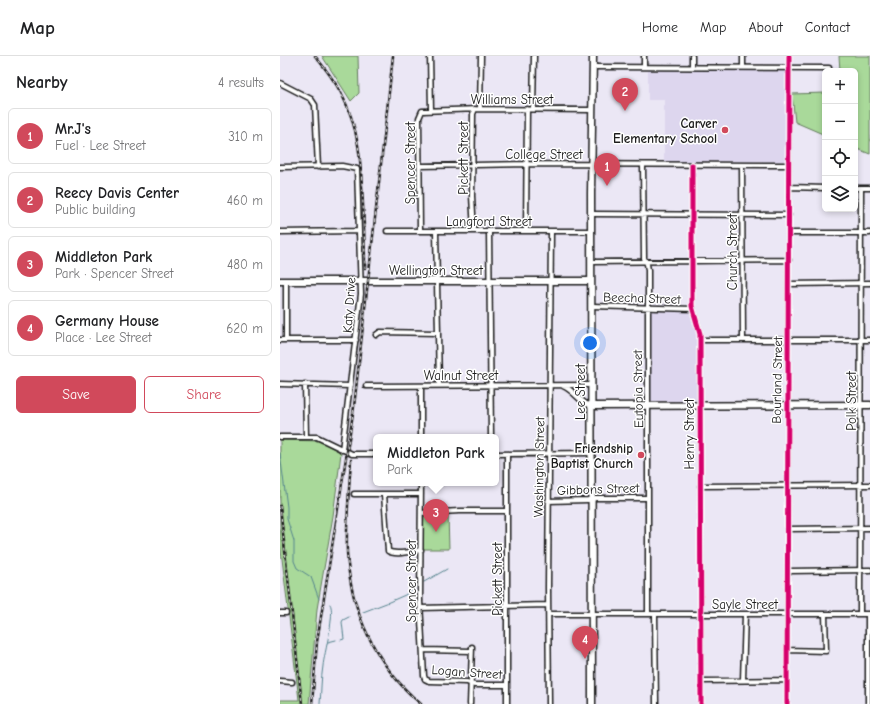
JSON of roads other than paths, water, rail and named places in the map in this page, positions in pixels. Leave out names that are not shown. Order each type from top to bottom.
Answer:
[{"type":"main road","name":"Lee Street","points":[[592,704],[591,214],[593,56]]},
{"type":"main road","name":"Wellington Street","points":[[283,281],[591,281]]},
{"type":"main road","points":[[592,406],[870,405]]},
{"type":"street","name":"Spencer Street","points":[[420,231],[419,116],[422,111],[431,110],[430,56]]},
{"type":"street","name":"Pickett Street","points":[[480,109],[481,56]]},
{"type":"street","points":[[533,109],[534,56]]},
{"type":"street","points":[[644,56],[644,67]]},
{"type":"street","points":[[692,56],[692,67]]},
{"type":"street","points":[[743,56],[743,67]]},
{"type":"street","name":"Bourland Street","points":[[787,704],[789,56]]},
{"type":"street","points":[[593,67],[822,68]]},
{"type":"street","points":[[280,83],[311,99],[315,105],[318,167],[280,167]]},
{"type":"street","name":"Pickett Street","points":[[474,231],[472,196],[473,114],[475,109]]},
{"type":"street","points":[[526,230],[527,109]]},
{"type":"street","name":"Williams Street","points":[[431,110],[592,110]]},
{"type":"street","name":"College Street","points":[[420,166],[592,164],[788,166]]},
{"type":"street","name":"Eutopia Street","points":[[643,165],[644,258],[648,270],[648,614]]},
{"type":"street","name":"Henry Street","points":[[692,165],[693,309],[699,330],[700,340],[701,704]]},
{"type":"street","name":"Church Street","points":[[742,165],[743,340]]},
{"type":"street","name":"Katy Drive","points":[[318,167],[348,167],[357,169],[362,281],[342,450]]},
{"type":"street","points":[[789,187],[822,188]]},
{"type":"street","points":[[861,188],[870,188]]},
{"type":"street","name":"Polk Street","points":[[860,614],[861,188]]},
{"type":"street","points":[[591,214],[789,215]]},
{"type":"street","name":"Langford Street","points":[[387,230],[591,231]]},
{"type":"street","points":[[489,230],[491,434]]},
{"type":"street","name":"Washington Street","points":[[549,704],[548,501],[550,230]]},
{"type":"street","points":[[280,232],[359,231]]},
{"type":"street","points":[[436,231],[439,385]]},
{"type":"street","points":[[789,233],[870,233]]},
{"type":"street","points":[[591,262],[742,262],[789,260]]},
{"type":"street","points":[[283,281],[286,340]]},
{"type":"street","points":[[789,284],[870,283]]},
{"type":"street","name":"Beecha Street","points":[[592,306],[693,309]]},
{"type":"street","points":[[376,335],[380,332],[437,333]]},
{"type":"street","points":[[280,340],[356,340]]},
{"type":"street","points":[[700,340],[870,340]]},
{"type":"street","points":[[280,384],[350,386]]},
{"type":"street","points":[[305,384],[306,437]]},
{"type":"street","name":"Walnut Street","points":[[556,385],[564,386],[584,402],[592,406]]},
{"type":"street","name":"Walnut Street","points":[[366,386],[592,385]]},
{"type":"street","points":[[421,386],[421,434]]},
{"type":"street","points":[[280,437],[317,437],[324,439],[352,454],[373,454]]},
{"type":"street","points":[[499,454],[591,454]]},
{"type":"street","name":"Pickett Street","points":[[507,454],[507,704]]},
{"type":"street","name":"Spencer Street","points":[[421,486],[420,608],[423,673],[425,679]]},
{"type":"street","points":[[700,486],[870,486]]},
{"type":"street","points":[[354,494],[421,494]]},
{"type":"street","points":[[384,494],[388,551],[390,553],[396,553],[421,550]]},
{"type":"street","name":"Gibbons Street","points":[[548,501],[648,498]]},
{"type":"street","points":[[421,513],[507,511]]},
{"type":"street","points":[[788,529],[870,528]]},
{"type":"street","points":[[788,571],[870,570]]},
{"type":"street","points":[[420,608],[548,605]]},
{"type":"street","points":[[280,613],[286,613]]},
{"type":"street","name":"Sayle Street","points":[[548,614],[869,614]]},
{"type":"street","points":[[655,614],[656,704]]},
{"type":"street","points":[[743,680],[745,614]]},
{"type":"street","points":[[787,650],[826,651],[825,614]]},
{"type":"street","points":[[868,704],[869,614]]},
{"type":"street","points":[[422,650],[472,649],[470,704]]},
{"type":"street","name":"Logan Street","points":[[425,679],[429,681],[467,682],[474,685],[507,685]]},
{"type":"street","points":[[700,680],[787,680]]},
{"type":"street","points":[[280,681],[292,682]]},
{"type":"waterway","points":[[280,453],[287,507],[287,519],[294,541],[294,561],[297,568],[311,577],[319,599]]},
{"type":"waterway","points":[[424,582],[447,569]]},
{"type":"waterway","points":[[363,612],[405,595],[418,585]]},
{"type":"waterway","points":[[320,704],[322,671],[332,615],[330,604]]},
{"type":"waterway","points":[[341,640],[344,639],[342,622],[349,617]]},
{"type":"waterway","points":[[328,642],[336,640]]},
{"type":"railway","points":[[315,56],[341,93],[356,134],[361,175],[365,268]]},
{"type":"railway","points":[[312,704],[317,642],[354,407],[393,56]]},
{"type":"railway","points":[[351,460],[347,517],[347,552],[349,574],[360,616],[368,636],[391,673],[421,704]]},
{"type":"railway","points":[[280,506],[302,704]]},
{"type":"place","name":"Reecy Davis Center","points":[[625,111]]},
{"type":"place","name":"Carver Elementary School","points":[[725,130]]},
{"type":"place","name":"Mr.J's","points":[[607,186]]},
{"type":"place","name":"Friendship Baptist Church","points":[[641,455]]},
{"type":"place","name":"Middleton Park","points":[[436,532]]},
{"type":"place","name":"Germany House","points":[[585,659]]}]
